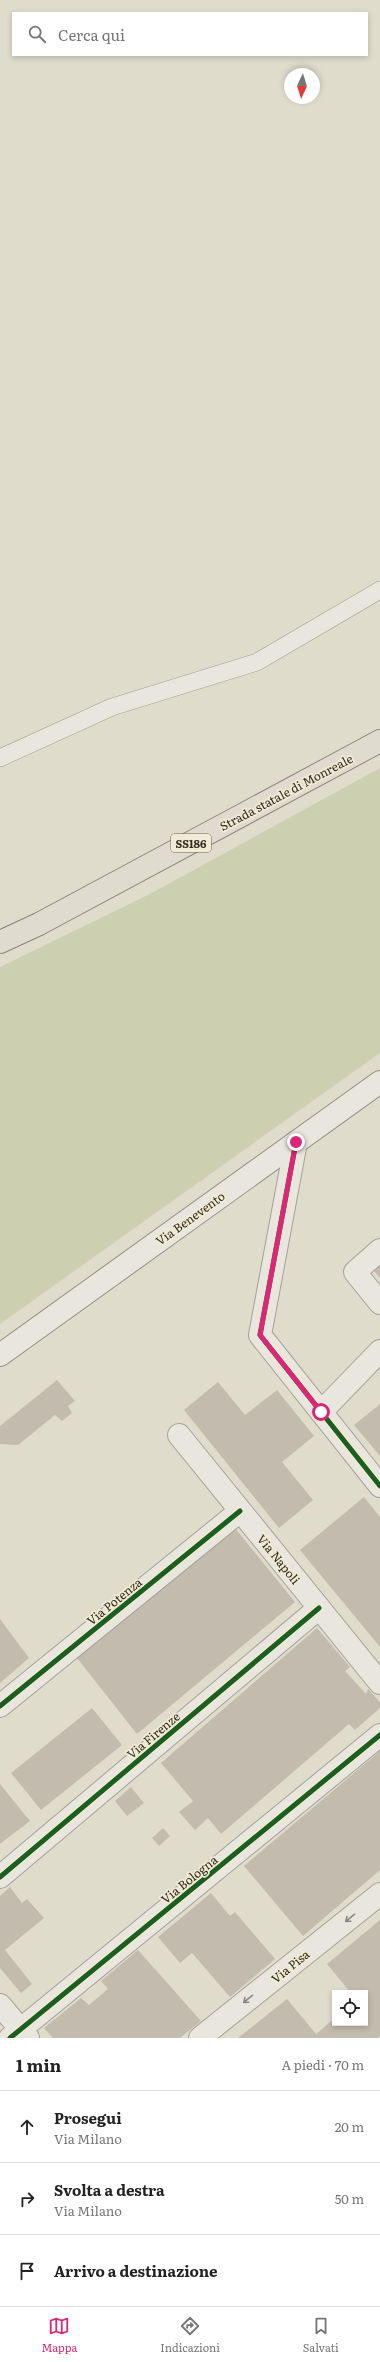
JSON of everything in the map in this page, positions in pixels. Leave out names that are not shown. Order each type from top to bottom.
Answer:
[{"type":"main road","name":"Strada statale di Monreale","points":[[0,942],[46,920],[380,741]]},
{"type":"street","name":"Via Benevento","points":[[0,1355],[380,1082]]},
{"type":"street","points":[[296,1142],[260,1335],[380,1486]]},
{"type":"street","points":[[380,1250],[355,1272],[380,1303]]},
{"type":"street","points":[[321,1412],[380,1351]]},
{"type":"street","name":"Via Napoli","points":[[179,1435],[380,1683]]},
{"type":"street","name":"Via Potenza","points":[[0,1706],[240,1511]]},
{"type":"street","name":"Via Firenze","points":[[0,1877],[319,1608]]},
{"type":"street","name":"Via Bologna","points":[[19,2035],[380,1736]]},
{"type":"street","name":"Via Pisa","points":[[200,2038],[380,1894]]},
{"type":"street","points":[[0,2005],[19,2035]]},
{"type":"lane","points":[[0,758],[112,707],[257,662],[380,590]]},
{"type":"green space","points":[[380,768],[380,1053],[0,1324],[0,967],[150,894]]},
{"type":"building","points":[[380,1258],[380,1278],[370,1266]]},
{"type":"building","points":[[57,1380],[75,1401],[68,1406],[72,1413],[62,1421],[55,1415],[18,1445],[0,1444],[0,1426]]},
{"type":"building","points":[[218,1382],[245,1415],[277,1390],[314,1436],[282,1462],[313,1500],[279,1528],[184,1410]]},
{"type":"building","points":[[380,1404],[380,1456],[354,1425]]},
{"type":"building","points":[[364,1497],[380,1517],[380,1647],[300,1550]]},
{"type":"building","points":[[235,1528],[295,1602],[137,1734],[77,1658]]},
{"type":"building","points":[[0,1619],[29,1658],[0,1683]]},
{"type":"building","points":[[317,1628],[350,1667],[345,1671],[366,1694],[368,1689],[380,1702],[380,1708],[355,1730],[349,1724],[221,1834],[208,1818],[195,1830],[179,1812],[193,1801],[161,1763]]},
{"type":"building","points":[[92,1708],[122,1745],[41,1810],[11,1773]]},
{"type":"building","points":[[380,1751],[380,1870],[303,1936],[244,1866]]},
{"type":"building","points":[[0,1784],[30,1821],[0,1844]]},
{"type":"building","points":[[131,1787],[144,1803],[127,1816],[115,1801]]},
{"type":"building","points":[[163,1828],[170,1836],[159,1846],[152,1838]]},
{"type":"building","points":[[10,1887],[22,1903],[27,1899],[44,1918],[5,1950],[32,1984],[21,1993],[0,1968],[0,1896]]},
{"type":"building","points":[[211,1893],[230,1916],[235,1912],[275,1959],[230,1997],[192,1953],[180,1963],[158,1937]]},
{"type":"building","points":[[380,1920],[380,2036],[378,2038],[238,2038],[287,1999],[316,2034],[332,2021],[332,2026],[368,2026],[368,1990],[349,1990],[327,1964]]},
{"type":"building","points":[[138,1950],[201,2021],[180,2038],[53,2038],[44,2028],[81,1998],[89,2005],[108,1989],[101,1981]]},
{"type":"cycle path","points":[[296,1142],[260,1335],[380,1486]]},
{"type":"cycle path","points":[[0,1706],[240,1511]]},
{"type":"cycle path","points":[[0,1877],[319,1608]]},
{"type":"cycle path","points":[[10,2038],[380,1735]]},
{"type":"route","points":[[296,1142],[260,1335],[321,1412]]}]
